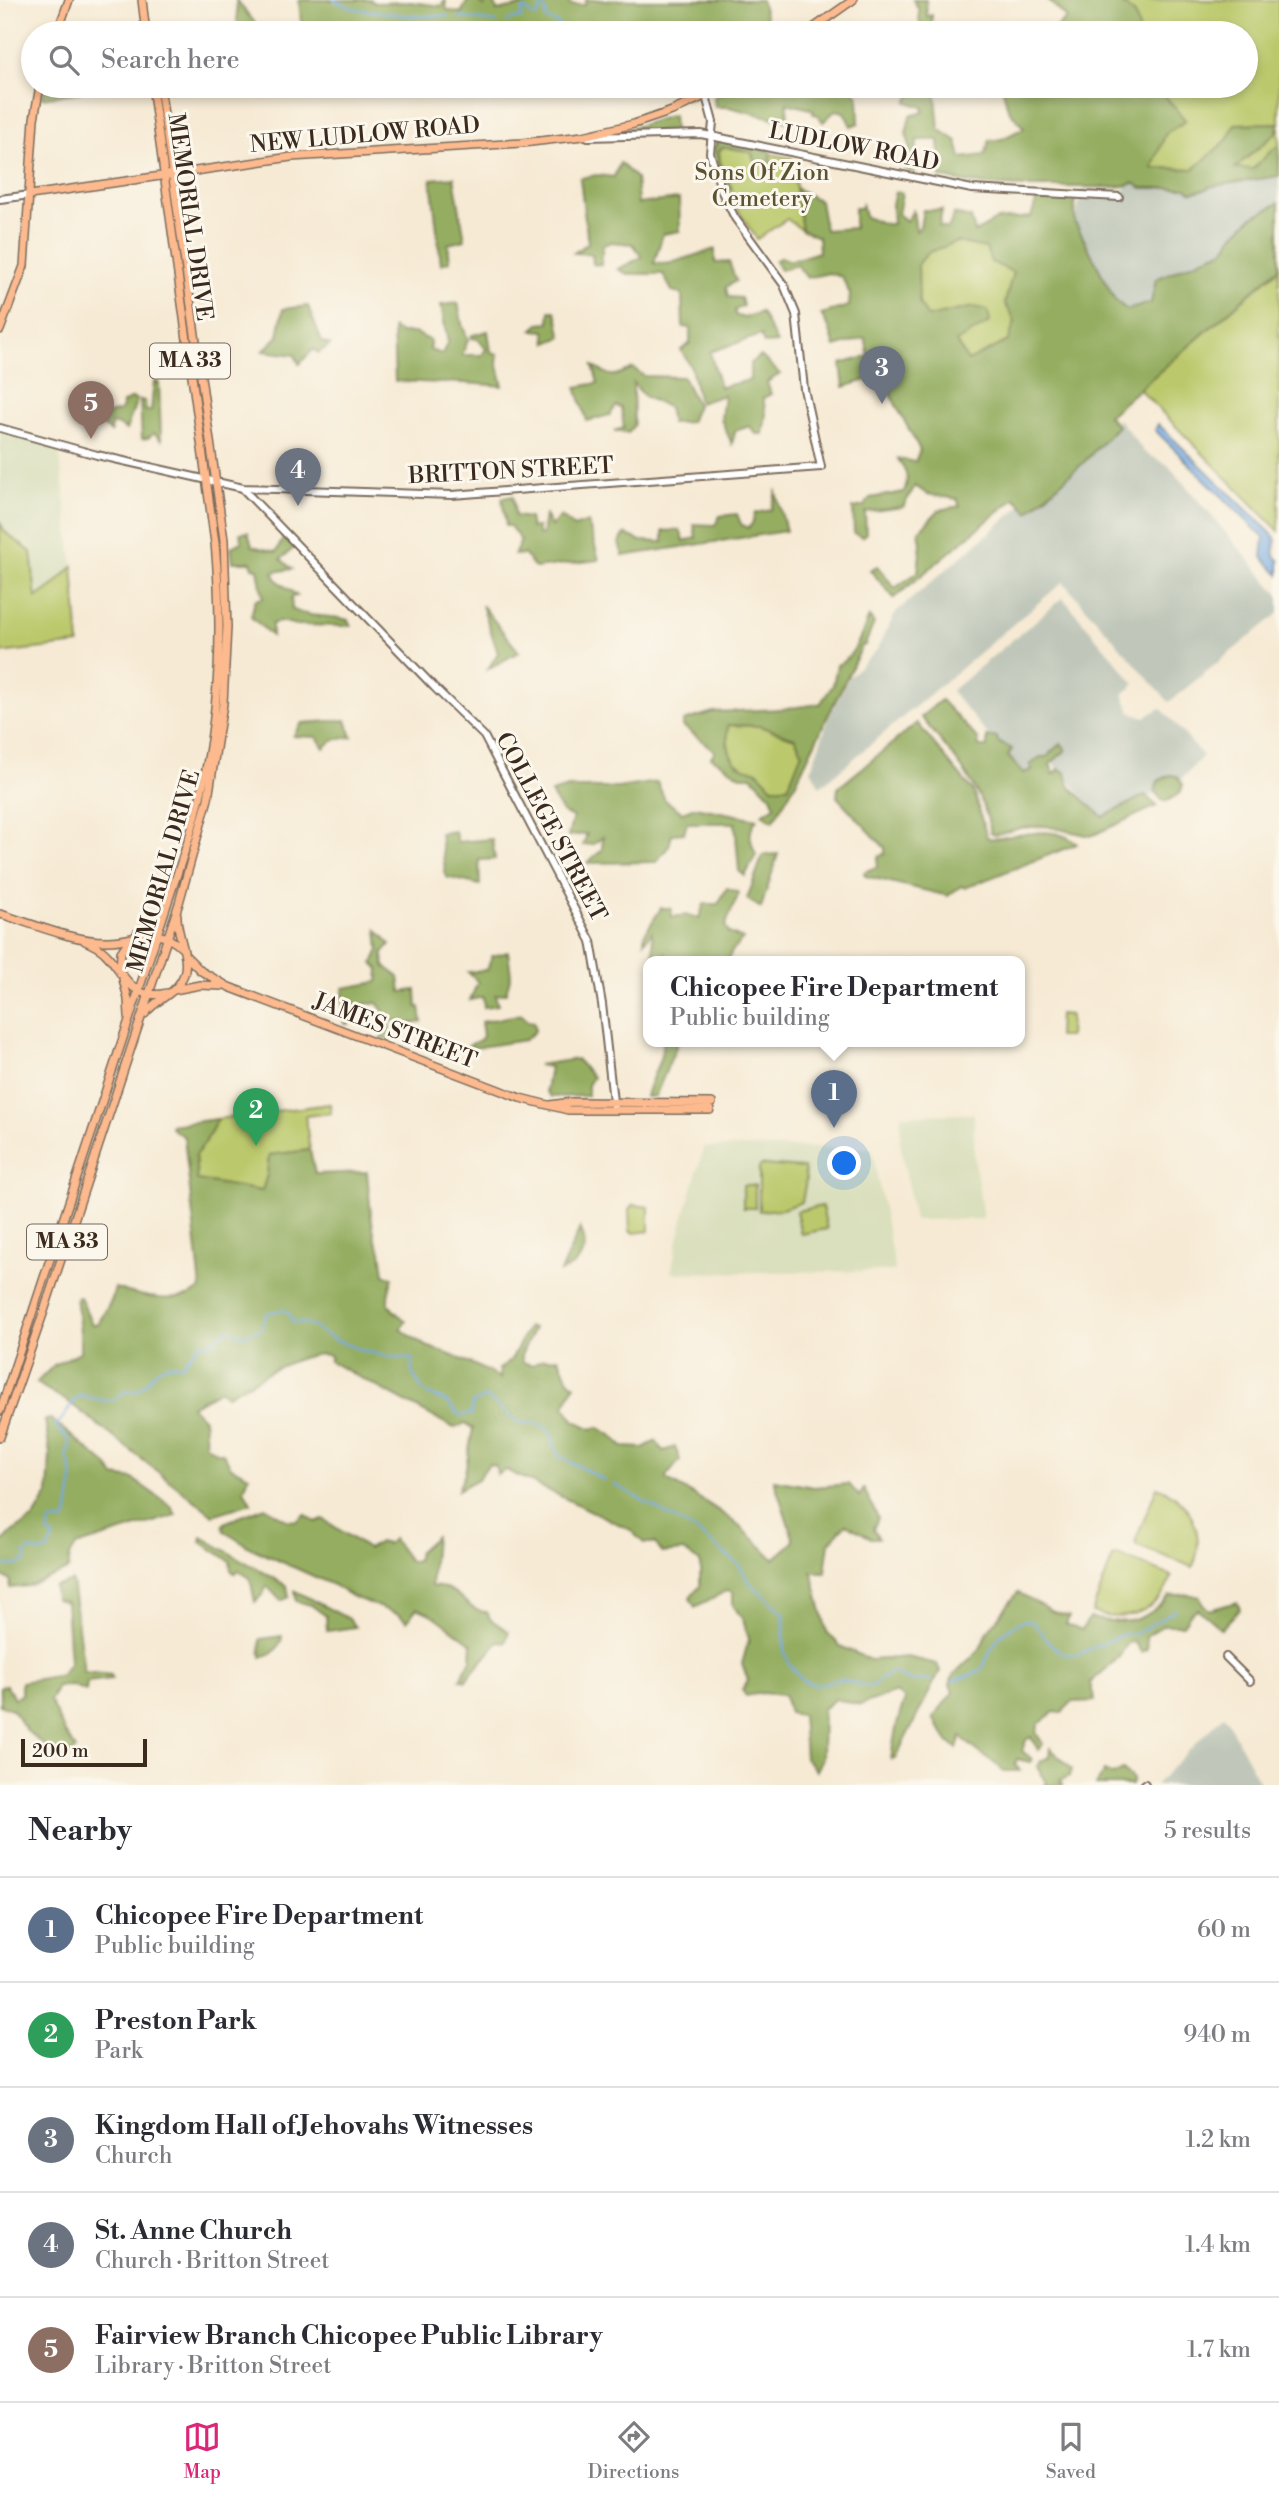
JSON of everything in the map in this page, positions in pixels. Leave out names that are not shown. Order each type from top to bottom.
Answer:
[{"type":"main road","points":[[61,21],[69,0]]},
{"type":"main road","points":[[142,0],[145,21]]},
{"type":"main road","points":[[823,21],[853,0]]},
{"type":"main road","points":[[0,330],[24,265],[37,98]]},
{"type":"main road","name":"MEMORIAL DRIVE","points":[[0,1437],[138,1023],[157,934],[191,831],[200,794],[216,687],[218,586],[207,481],[153,98]]},
{"type":"main road","name":"MEMORIAL DRIVE","points":[[0,1411],[128,1025],[167,938],[179,902],[211,786],[226,678],[226,571],[162,98]]},
{"type":"main road","name":"NEW LUDLOW ROAD","points":[[30,195],[291,158],[522,143],[583,136],[634,124],[702,98]]},
{"type":"main road","points":[[128,1025],[129,1002],[120,956],[132,937],[159,916],[170,899]]},
{"type":"main road","points":[[138,1023],[150,1007],[172,990],[184,976],[184,952],[177,923],[179,902]]},
{"type":"main road","points":[[0,914],[81,938],[106,941],[157,934]]},
{"type":"main road","name":"JAMES STREET","points":[[157,934],[167,938],[184,952],[205,974],[229,988],[520,1098],[568,1110],[614,1106],[711,1106]]},
{"type":"main road","points":[[81,938],[104,952],[122,977],[144,992]]},
{"type":"main road","name":"JAMES STREET","points":[[144,992],[163,994],[200,985],[229,988]]},
{"type":"main road","points":[[70,1200],[80,1202]]},
{"type":"street","points":[[707,98],[713,122],[712,136]]},
{"type":"street","name":"LUDLOW ROAD","points":[[583,136],[712,136],[972,188],[1119,197]]},
{"type":"street","name":"BRITTON STREET","points":[[0,428],[97,455],[243,488],[452,495],[821,467],[804,389],[800,331],[793,303],[784,285],[727,203],[710,152],[712,136]]},
{"type":"street","name":"NEW LUDLOW ROAD","points":[[0,198],[30,195]]},
{"type":"street","name":"COLLEGE STREET","points":[[243,488],[484,736],[591,942],[602,1004],[614,1106]]},
{"type":"street","points":[[1226,1657],[1250,1681]]},
{"type":"shaded area","points":[[1279,176],[1279,203],[1268,208],[1233,236],[1224,250],[1157,279],[1151,303],[1126,310],[1115,300],[1075,222],[1081,191],[1126,190],[1126,186],[1134,183],[1142,188],[1207,187]]},
{"type":"shaded area","points":[[1119,419],[1145,453],[1168,465],[1279,595],[1279,613],[1169,702],[1063,582],[820,787],[811,769],[829,718],[849,677],[877,650],[896,612]]},
{"type":"shaded area","points":[[0,431],[59,449],[73,566],[54,585],[35,598],[31,552],[5,532],[0,523]]},
{"type":"shaded area","points":[[1063,598],[1135,684],[1123,694],[1131,713],[1145,717],[1161,708],[1203,756],[1176,785],[1101,817],[1048,757],[1023,777],[951,691]]},
{"type":"shaded area","points":[[974,1114],[974,1155],[983,1219],[914,1220],[900,1142],[901,1115]]},
{"type":"shaded area","points":[[704,1147],[872,1148],[895,1271],[671,1273],[680,1230]]},
{"type":"shaded area","points":[[1224,1715],[1259,1781],[1254,1785],[1155,1785]]},
{"type":"green space","points":[[236,0],[254,21],[237,21]]},
{"type":"green space","points":[[299,0],[371,0],[374,3],[410,2],[441,6],[445,0],[447,10],[461,13],[468,0],[476,0],[484,6],[487,0],[494,0],[497,11],[547,0],[569,0],[570,5],[585,5],[586,0],[761,0],[767,21],[301,21]]},
{"type":"green space","points":[[913,0],[926,0],[927,16],[932,15],[932,21],[920,21],[918,8]]},
{"type":"green space","points":[[1048,0],[1118,0],[1135,14],[1137,21],[1064,21],[1067,18]]},
{"type":"green space","points":[[1118,0],[1279,0],[1279,123],[1236,124],[1227,140],[1194,169],[1151,168],[1166,133],[1185,121],[1167,98],[1258,98],[1258,21],[1137,21],[1135,14]]},
{"type":"green space","points":[[714,98],[858,98],[859,123],[851,126],[844,112],[836,110],[823,122],[818,115],[813,114],[814,110],[787,103],[788,122],[729,107],[715,107]]},
{"type":"green space","points":[[909,98],[936,98],[939,129],[957,141],[961,158],[985,155],[989,141],[1002,139],[1024,128],[1008,109],[1005,98],[1167,98],[1186,121],[1166,133],[1152,168],[1194,169],[1227,140],[1235,124],[1279,123],[1276,133],[1235,168],[1253,169],[1279,146],[1279,176],[1207,187],[1192,192],[1187,188],[1142,188],[1134,183],[1101,187],[975,184],[940,177],[939,140],[917,140],[915,173],[905,170],[910,145],[906,134],[910,116],[924,112],[923,107],[907,102]]},
{"type":"green space","points":[[673,115],[674,131],[628,133],[628,129]]},
{"type":"green space","points":[[1279,126],[1279,146],[1253,169],[1234,168],[1276,133]]},
{"type":"green space","points":[[719,140],[770,151],[771,165],[755,162],[751,152],[723,147],[719,151],[720,162],[732,189],[723,187],[713,147],[718,145]]},
{"type":"green space","name":"Sons Of Zion Cemetery","points":[[714,142],[792,158],[802,230],[787,219],[757,239],[729,193]]},
{"type":"green space","points":[[620,163],[636,178],[638,204],[679,199],[680,231],[663,234],[654,263],[667,264],[715,249],[715,263],[729,262],[736,281],[726,287],[728,297],[741,298],[743,306],[735,310],[735,315],[744,318],[761,312],[777,343],[764,344],[761,335],[710,352],[720,387],[750,380],[750,363],[761,356],[780,374],[767,382],[771,394],[763,398],[766,414],[763,434],[756,434],[750,426],[735,431],[732,444],[721,419],[724,395],[699,403],[691,367],[681,350],[690,343],[690,328],[683,327],[682,294],[672,291],[663,274],[627,274],[618,269],[642,257],[633,244],[611,242],[603,245],[601,265],[593,264],[592,254],[574,253],[588,243],[580,178],[597,175],[614,177]]},
{"type":"green space","points":[[454,177],[465,240],[448,244],[450,261],[441,264],[431,179]]},
{"type":"green space","points":[[796,188],[820,201],[825,230],[854,228],[854,208],[860,208],[862,204],[865,217],[893,224],[892,205],[895,192],[902,193],[898,214],[907,221],[913,210],[916,231],[920,227],[923,210],[942,210],[939,226],[948,229],[954,214],[971,218],[975,232],[996,220],[1031,217],[1038,196],[1075,198],[1075,222],[1115,300],[1127,310],[1151,303],[1156,279],[1224,250],[1233,236],[1252,217],[1279,203],[1279,268],[1108,416],[1118,426],[1082,464],[1028,512],[1015,498],[894,598],[870,570],[877,566],[895,588],[918,572],[921,543],[919,531],[939,510],[960,506],[957,499],[927,494],[915,486],[903,507],[865,512],[866,533],[863,537],[854,533],[853,508],[864,506],[870,498],[904,492],[906,475],[898,459],[915,462],[920,450],[890,394],[890,387],[880,385],[873,378],[844,387],[841,364],[869,356],[865,338],[835,347],[821,314],[849,306],[850,294],[842,277],[829,273],[807,278],[797,265],[780,270],[775,261],[781,257],[790,261],[819,252],[818,237],[802,230]],"holes":[[[957,242],[986,248],[991,262],[1013,272],[1005,303],[1015,322],[1008,341],[968,361],[956,342],[990,322],[988,310],[973,307],[928,317],[919,303],[918,264],[929,252]]]},
{"type":"green space","points":[[1021,231],[1031,408],[920,327],[915,248],[954,237],[968,245]]},
{"type":"green space","points":[[1279,269],[1279,531],[1139,389]]},
{"type":"green space","points":[[458,303],[468,340],[462,355],[482,355],[486,349],[478,339],[471,338],[472,335],[488,331],[491,352],[498,354],[497,362],[503,386],[395,381],[393,328],[401,333],[416,333],[430,341],[430,350],[442,354],[448,342],[441,305]]},
{"type":"green space","points":[[308,306],[322,342],[330,345],[318,353],[314,349],[299,364],[295,355],[263,351],[278,336],[283,309]]},
{"type":"green space","points":[[550,311],[555,311],[562,337],[547,343],[545,331],[532,330],[539,324],[549,323]]},
{"type":"green space","points":[[593,366],[613,375],[633,368],[644,376],[683,377],[697,405],[690,422],[671,423],[668,407],[645,397],[633,383],[634,425],[628,433],[614,431],[624,428],[621,408],[616,406],[610,415],[587,421],[576,387],[598,383]]},
{"type":"green space","points":[[154,381],[159,383],[161,440],[154,433],[142,439],[140,400],[145,401],[146,411],[151,411]]},
{"type":"green space","points":[[132,398],[137,400],[126,430],[111,424],[111,432],[100,424],[108,414],[120,411],[123,403]]},
{"type":"green space","points":[[776,492],[786,531],[623,556],[619,543],[625,534],[641,541],[663,542],[663,531],[680,530],[684,541],[696,538],[694,524],[715,525],[720,516],[737,514],[741,524],[748,528],[755,513],[771,510]]},
{"type":"green space","points":[[513,496],[515,516],[529,518],[531,528],[538,527],[538,534],[542,535],[545,515],[551,526],[561,516],[574,527],[588,522],[599,560],[535,568],[524,554],[514,555],[521,541],[510,526],[506,526],[502,498]]},
{"type":"green space","points":[[0,523],[5,532],[31,552],[36,598],[73,566],[79,644],[0,653]]},
{"type":"green space","points":[[248,532],[252,546],[276,552],[284,537],[295,547],[281,559],[292,569],[273,572],[277,580],[297,596],[291,597],[292,609],[306,614],[348,620],[351,626],[297,625],[280,621],[272,624],[272,636],[251,617],[255,600],[263,598],[258,569],[253,568],[251,562],[233,562],[231,547],[242,542],[240,533]]},
{"type":"green space","points":[[482,605],[519,652],[488,669],[498,653]]},
{"type":"green space","points":[[869,617],[874,623],[865,645],[862,646],[795,784],[773,821],[762,814],[775,806],[771,796],[752,776],[741,776],[711,757],[715,751],[683,726],[683,721],[713,712],[782,709],[820,704],[833,685],[837,665],[853,651]],"holes":[[[728,725],[759,726],[795,738],[802,752],[788,787],[772,787],[756,770],[740,766],[731,755],[727,741]]]},
{"type":"green space","points":[[941,700],[978,739],[979,747],[987,747],[987,737],[997,737],[998,742],[1012,749],[1008,756],[1023,773],[1032,770],[1030,765],[1040,757],[1047,757],[1061,743],[1066,750],[1050,764],[1054,774],[1059,769],[1066,773],[1069,786],[1103,817],[1145,795],[1157,806],[1091,836],[1045,826],[1021,828],[995,835],[991,833],[981,800],[973,785],[921,717]]},
{"type":"green space","points":[[346,720],[352,737],[333,740],[324,748],[317,737],[293,736],[302,723]]},
{"type":"green space","points":[[917,723],[973,791],[987,837],[991,839],[1047,832],[1068,837],[1077,844],[965,888],[961,886],[948,896],[865,876],[864,872],[877,867],[878,857],[885,853],[885,848],[837,797],[838,788]]},
{"type":"green space","points":[[728,725],[759,726],[795,738],[802,752],[788,787],[772,787],[756,770],[740,766],[735,761],[729,749]]},
{"type":"green space","points":[[1170,775],[1177,776],[1183,785],[1180,793],[1167,801],[1162,800],[1155,792],[1158,781]]},
{"type":"green space","points":[[657,782],[665,800],[682,812],[695,807],[757,819],[750,836],[756,855],[745,876],[739,871],[735,823],[687,823],[684,833],[672,834],[669,846],[656,862],[587,863],[602,850],[603,837],[594,844],[583,845],[587,834],[568,836],[573,817],[563,813],[551,793],[568,788],[618,788]]},
{"type":"green space","points":[[455,831],[457,842],[492,839],[495,859],[479,860],[480,885],[446,877],[440,833]]},
{"type":"green space","points":[[778,854],[761,908],[747,899],[763,855]]},
{"type":"green space","points":[[727,888],[739,893],[725,926],[729,933],[743,939],[730,956],[666,956],[666,953],[654,956],[652,932],[644,942],[644,935],[661,908],[671,908],[672,917],[687,915],[699,918],[704,904],[718,904]]},
{"type":"green space","points":[[377,930],[390,944],[383,953],[384,966],[399,977],[401,992],[416,990],[417,1007],[420,1007],[422,1022],[407,1024],[395,1020],[390,1023],[390,1039],[381,1038],[386,1015],[377,1003],[358,1007],[349,1024],[345,1024],[343,988],[378,982],[379,969],[373,963],[379,950]]},
{"type":"green space","points":[[508,952],[511,975],[506,993],[495,995],[498,1005],[484,1007],[483,997],[470,1000],[478,982],[468,972],[487,970],[492,956]]},
{"type":"green space","points":[[522,1014],[527,1021],[534,1022],[535,1031],[525,1040],[459,1050],[480,1040],[483,1036],[481,1022]]},
{"type":"green space","points":[[1059,1014],[1070,1015],[1069,1037],[1058,1037]]},
{"type":"green space","points":[[662,1047],[676,1047],[655,1097],[646,1097],[650,1083]]},
{"type":"green space","points":[[576,1059],[593,1077],[588,1085],[588,1096],[551,1097],[546,1091],[550,1067],[538,1065]]},
{"type":"green space","points":[[330,1104],[331,1113],[305,1116],[310,1150],[269,1155],[262,1191],[197,1180],[195,1155],[205,1143],[217,1119]]},
{"type":"green space","points":[[217,1119],[205,1143],[195,1155],[197,1180],[262,1191],[269,1155],[310,1150],[315,1174],[367,1172],[375,1239],[381,1251],[384,1274],[393,1278],[388,1293],[389,1303],[406,1321],[400,1329],[426,1346],[466,1361],[501,1379],[499,1369],[511,1360],[528,1327],[534,1328],[522,1353],[522,1362],[533,1365],[542,1359],[559,1358],[568,1380],[575,1385],[564,1406],[575,1421],[592,1429],[597,1427],[613,1436],[623,1447],[643,1448],[656,1441],[663,1451],[675,1447],[680,1460],[666,1477],[667,1480],[725,1515],[774,1559],[794,1541],[774,1480],[814,1487],[849,1484],[859,1496],[864,1489],[878,1518],[873,1529],[879,1538],[871,1538],[846,1524],[829,1543],[825,1572],[812,1572],[827,1632],[840,1646],[870,1660],[908,1657],[937,1664],[940,1671],[895,1759],[891,1760],[893,1745],[905,1699],[896,1692],[860,1705],[835,1699],[823,1709],[822,1758],[816,1771],[805,1758],[802,1715],[789,1713],[784,1695],[761,1693],[746,1696],[742,1690],[748,1680],[742,1664],[749,1639],[743,1620],[733,1605],[733,1592],[728,1590],[695,1607],[690,1598],[700,1586],[700,1562],[683,1551],[662,1553],[655,1543],[644,1543],[629,1529],[506,1470],[497,1475],[496,1466],[489,1464],[478,1479],[458,1490],[465,1473],[473,1428],[465,1424],[454,1428],[329,1361],[331,1356],[321,1354],[293,1361],[226,1396],[220,1390],[191,1406],[204,1419],[206,1445],[217,1453],[223,1453],[231,1467],[249,1476],[244,1490],[251,1503],[213,1515],[70,1403],[36,1383],[54,1365],[80,1352],[76,1297],[80,1297],[92,1324],[98,1324],[115,1288],[147,1297],[171,1298],[193,1294],[201,1288],[184,1137],[171,1128],[171,1125]]},
{"type":"green space","points":[[759,1167],[804,1168],[806,1180],[802,1202],[782,1209],[759,1211]]},
{"type":"green space","points":[[743,1185],[755,1185],[755,1208],[743,1208]]},
{"type":"green space","points":[[634,1205],[649,1207],[649,1231],[630,1231],[629,1210]]},
{"type":"green space","points":[[822,1206],[827,1229],[801,1234],[796,1211]]},
{"type":"green space","points":[[580,1228],[584,1243],[582,1255],[574,1265],[560,1272]]},
{"type":"green space","points":[[51,1419],[108,1466],[114,1476],[133,1479],[172,1507],[176,1515],[76,1546],[70,1556],[68,1570],[28,1586],[10,1588],[11,1581],[0,1574],[0,1545],[12,1532],[34,1518],[48,1494],[50,1454],[45,1420]]},
{"type":"green space","points":[[1157,1487],[1179,1500],[1193,1519],[1198,1542],[1193,1567],[1137,1546],[1135,1542]]},
{"type":"green space","points":[[265,1507],[287,1520],[297,1521],[305,1514],[316,1522],[323,1519],[368,1549],[379,1542],[387,1544],[393,1539],[410,1562],[417,1561],[419,1551],[435,1537],[431,1586],[448,1589],[476,1610],[487,1612],[490,1619],[509,1632],[505,1643],[498,1642],[465,1681],[460,1679],[471,1660],[472,1644],[433,1615],[417,1608],[407,1621],[249,1547],[224,1531],[223,1525],[226,1522]]},
{"type":"green space","points":[[202,1537],[287,1586],[289,1597],[281,1601],[267,1586],[255,1602],[250,1578],[238,1570],[235,1574],[231,1570],[230,1561],[201,1542]]},
{"type":"green space","points":[[1117,1555],[1172,1576],[1167,1588],[1150,1606],[1140,1612],[1117,1617],[1092,1612],[1113,1557]]},
{"type":"green space","points":[[72,1581],[84,1672],[111,1675],[112,1679],[87,1682],[86,1691],[71,1685],[57,1686],[50,1701],[76,1749],[67,1758],[47,1756],[45,1746],[27,1731],[12,1709],[0,1705],[0,1687],[6,1685],[14,1698],[21,1695],[21,1682],[61,1675],[70,1662],[66,1602],[55,1599],[54,1587]]},
{"type":"green space","points":[[295,1591],[349,1619],[355,1627],[327,1631],[326,1616],[311,1605],[296,1601]]},
{"type":"green space","points":[[1018,1592],[1051,1611],[1069,1617],[1066,1624],[1082,1630],[1089,1618],[1123,1621],[1142,1617],[1160,1606],[1169,1596],[1188,1594],[1200,1597],[1209,1610],[1237,1602],[1240,1609],[1221,1629],[1198,1609],[1191,1613],[1183,1625],[1164,1625],[1146,1636],[1147,1649],[1141,1652],[1134,1642],[1128,1643],[1116,1660],[1090,1683],[1095,1701],[1072,1702],[1061,1713],[1054,1712],[1039,1723],[1036,1733],[1043,1744],[1038,1750],[1031,1737],[1026,1740],[1022,1751],[1032,1759],[1030,1762],[1017,1759],[1015,1764],[1020,1771],[1004,1771],[961,1736],[957,1748],[949,1743],[933,1718],[953,1692],[950,1685],[953,1675],[980,1649],[988,1631]]},
{"type":"green space","points":[[282,1636],[275,1650],[261,1657],[260,1639]]},
{"type":"green space","points":[[1050,1748],[1072,1769],[1070,1776],[1060,1780],[1062,1785],[1045,1785],[1047,1781],[1038,1766],[1049,1757]]},
{"type":"green space","points":[[1123,1770],[1133,1779],[1131,1785],[1096,1785],[1104,1771],[1113,1775]]},
{"type":"water","points":[[1158,424],[1274,536],[1274,555],[1279,560],[1279,575],[1262,557],[1264,538],[1155,430]]},
{"type":"waterway","points":[[334,0],[351,8],[410,16],[448,16]]},
{"type":"waterway","points":[[507,21],[522,17],[522,10],[526,9],[533,16],[538,16],[541,7],[546,10],[546,19],[551,21]]},
{"type":"waterway","points":[[458,17],[488,21]]},
{"type":"waterway","points":[[634,21],[642,21]]},
{"type":"waterway","points":[[1,1564],[13,1566],[26,1561],[25,1554],[31,1549],[38,1552],[48,1550],[53,1538],[48,1531],[50,1522],[66,1520],[72,1481],[66,1455],[71,1442],[55,1425],[77,1398],[81,1395],[110,1400],[125,1391],[135,1391],[142,1388],[162,1367],[170,1364],[182,1365],[200,1343],[211,1343],[227,1329],[244,1335],[261,1329],[267,1313],[283,1310],[289,1313],[292,1322],[310,1325],[351,1346],[371,1353],[413,1359],[412,1373],[424,1392],[447,1402],[459,1415],[472,1414],[472,1404],[486,1397],[518,1422],[537,1424],[549,1429],[558,1455],[604,1480]]},
{"type":"waterway","points":[[614,1484],[699,1533],[739,1565],[749,1582],[784,1614],[784,1651],[790,1665],[803,1681],[817,1685],[839,1679],[870,1687],[892,1672],[911,1681],[931,1680]]},
{"type":"waterway","points":[[953,1681],[981,1671],[997,1640],[1024,1620],[1033,1622],[1055,1648],[1065,1654],[1077,1655],[1126,1633],[1136,1634],[1175,1610]]},
{"type":"place","name":"Kingdom Hall of Jehovahs Witnesses","points":[[882,404]]},
{"type":"place","name":"Fairview Branch Chicopee Public Library","points":[[91,439]]},
{"type":"place","name":"St. Anne Church","points":[[298,506]]},
{"type":"place","name":"Chicopee Fire Department","points":[[834,1128]]},
{"type":"place","name":"Preston Park","points":[[256,1146]]}]
